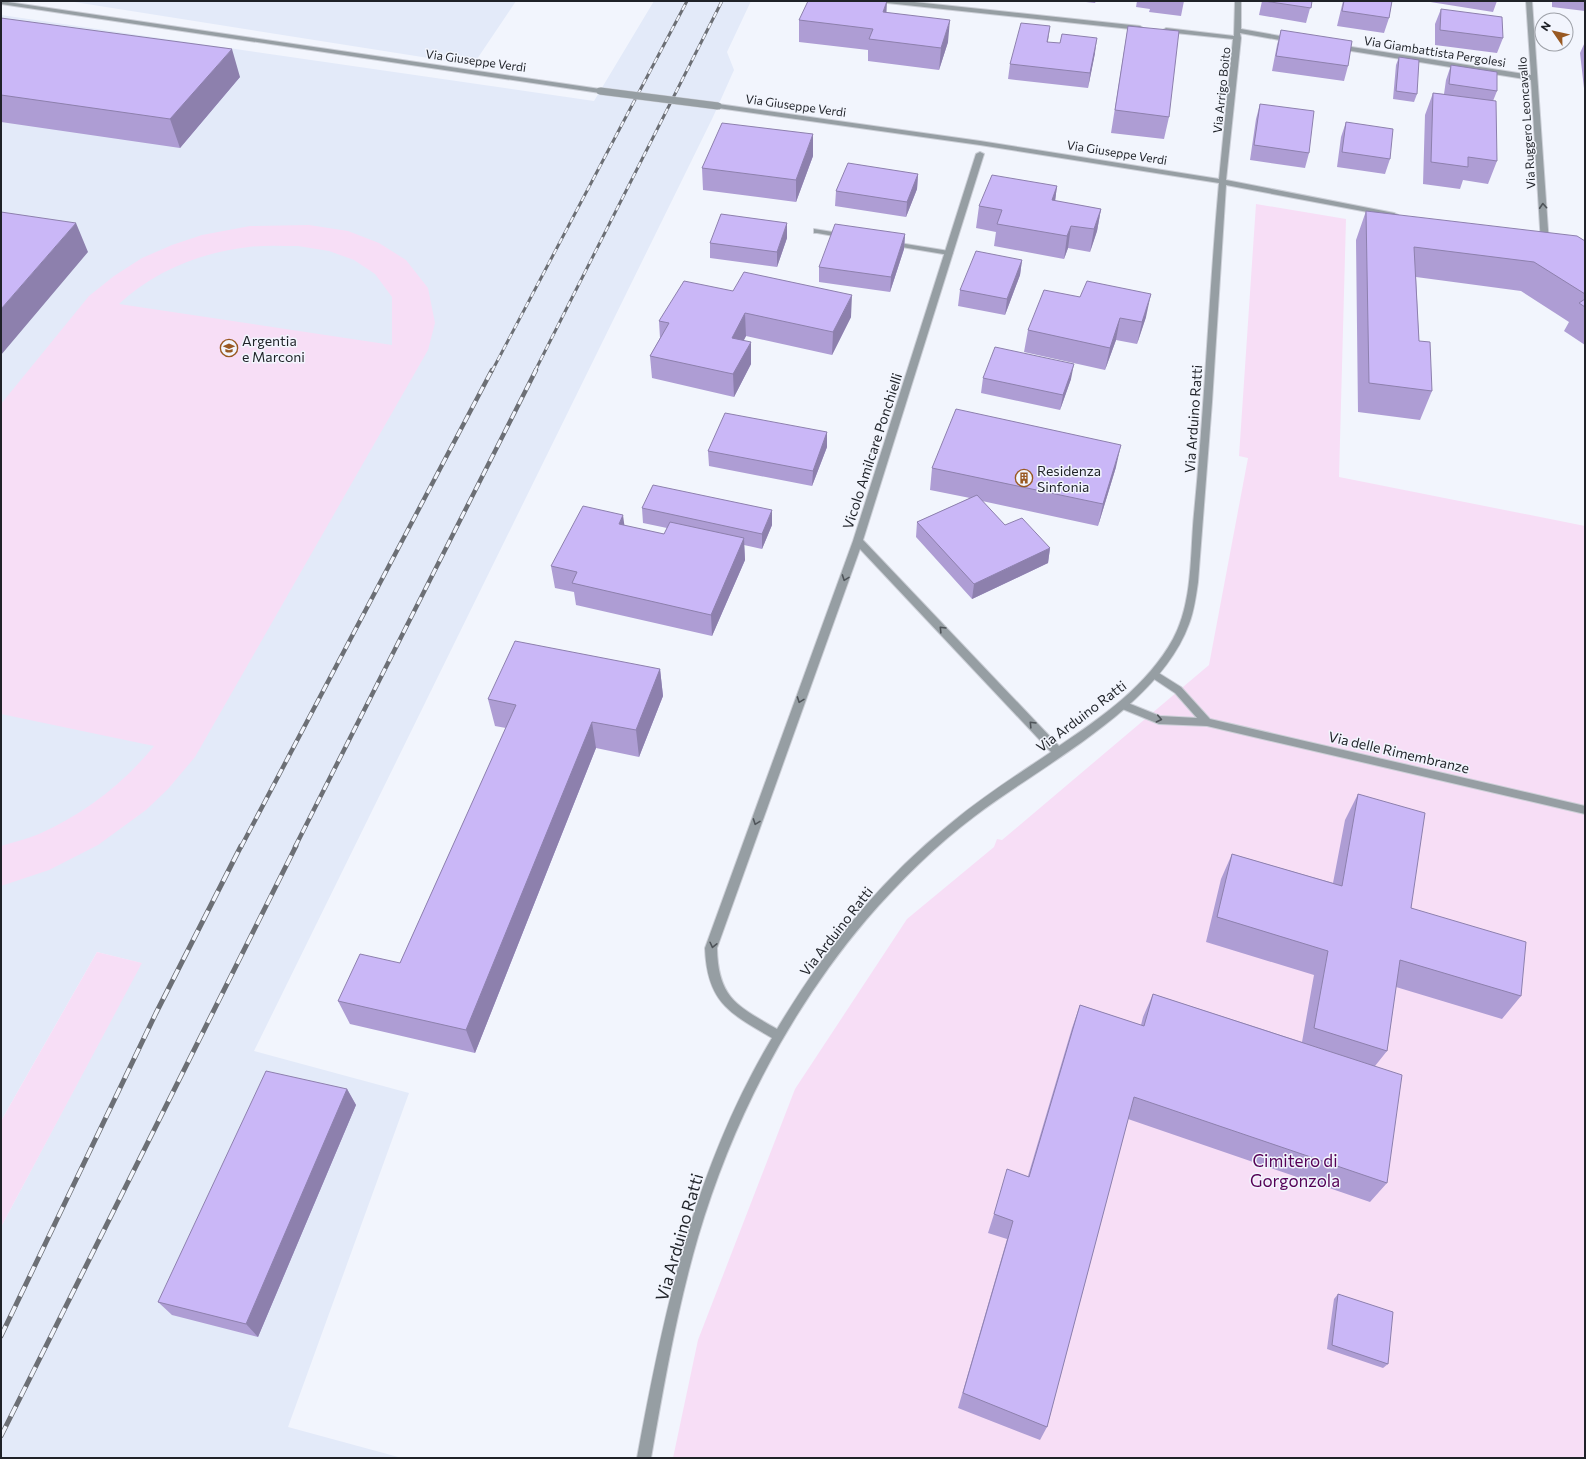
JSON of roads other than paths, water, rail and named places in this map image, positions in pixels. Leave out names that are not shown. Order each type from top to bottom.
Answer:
[{"type":"street","points":[[887,1],[1146,28]]},
{"type":"street","name":"Via Arrigo Boito","points":[[1223,182],[1238,35],[1238,1]]},
{"type":"street","name":"Via Ruggero Leoncavallo","points":[[1529,1],[1545,244]]},
{"type":"street","name":"Via Giuseppe Verdi","points":[[1,2],[600,91],[980,143],[1223,182],[1404,217]]},
{"type":"street","points":[[1162,30],[1302,41]]},
{"type":"street","name":"Via Giambattista Pergolesi","points":[[1333,46],[1534,78]]},
{"type":"street","name":"Vicolo Amilcare Ponchielli","points":[[980,154],[858,541],[1058,752]]},
{"type":"street","name":"Via Arduino Ratti","points":[[644,1458],[668,1335],[701,1209],[730,1129],[779,1036],[830,958],[873,905],[899,877],[952,828],[1123,705],[1154,674],[1178,639],[1188,613],[1191,599],[1206,446],[1223,182]]},
{"type":"street","points":[[817,231],[856,238]]},
{"type":"street","points":[[880,242],[950,253]]},
{"type":"street","points":[[779,1036],[738,1012],[723,999],[713,979],[712,948],[858,541]]},
{"type":"street","points":[[1154,674],[1178,690],[1207,722]]},
{"type":"street","name":"Via delle Rimembranze","points":[[1123,705],[1159,720],[1207,722],[1585,810]]},
{"type":"railway","points":[[492,371],[687,1]]},
{"type":"railway","points":[[535,371],[722,1]]},
{"type":"railway","points":[[241,847],[492,370]]},
{"type":"railway","points":[[295,847],[536,370]]},
{"type":"railway","points":[[1,1336],[156,1013],[241,846]]},
{"type":"railway","points":[[1,1436],[296,846]]},
{"type":"place","name":"Argentia e Marconi","points":[[229,348]]},
{"type":"place","name":"Residenza Sinfonia","points":[[1024,478]]},
{"type":"park label","name":"Cimitero di Gorgonzola","points":[[1295,1170]]}]
